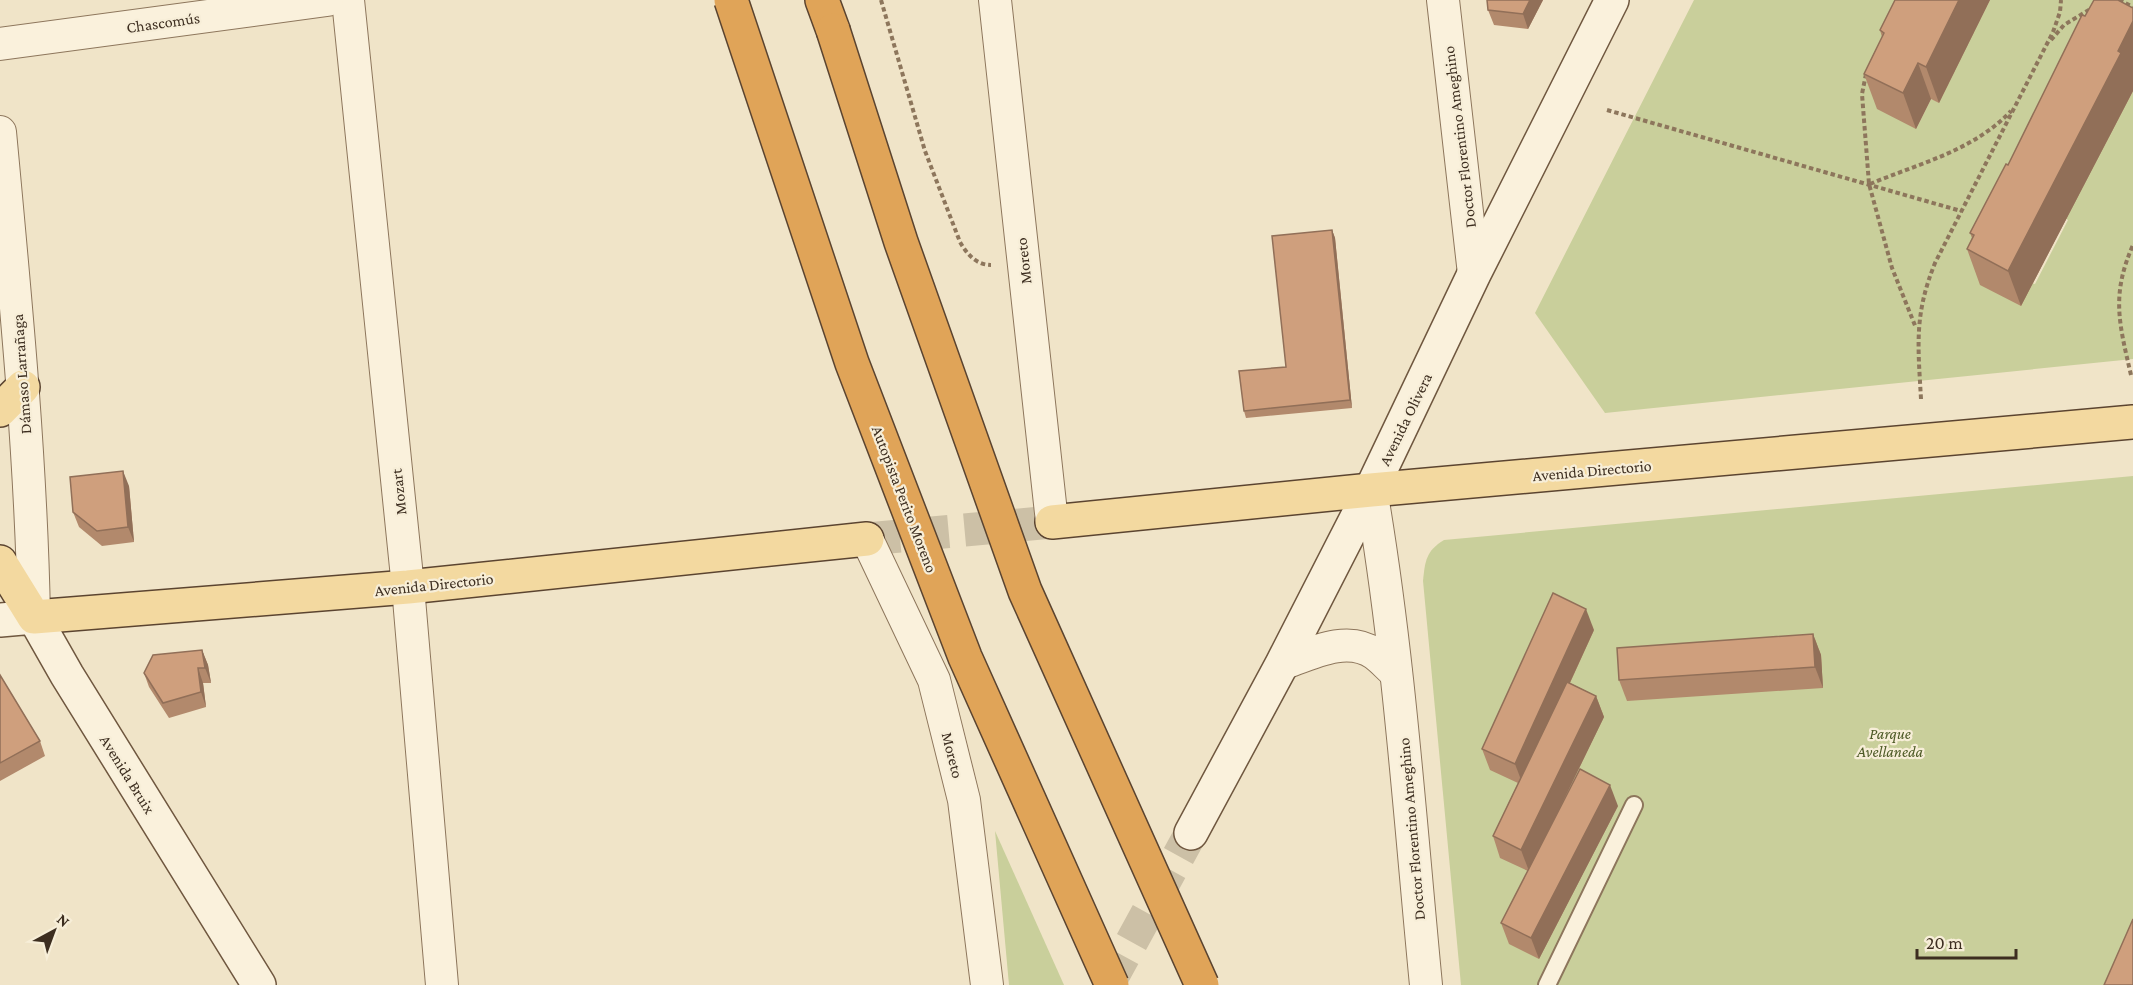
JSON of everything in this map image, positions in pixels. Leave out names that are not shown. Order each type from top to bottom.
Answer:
[{"type":"highway","name":"Autopista Perito Moreno","points":[[731,0],[852,363],[953,624],[1112,985]]},
{"type":"highway","points":[[822,0],[832,15],[901,242],[1025,591],[1202,985]]},
{"type":"main road","name":"Avenida Olivera","points":[[1191,833],[1282,664],[1371,490],[1474,274],[1612,0]]},
{"type":"main road","points":[[0,410],[23,387]]},
{"type":"main road","name":"Avenida Directorio","points":[[1052,522],[1371,490],[2133,422]]},
{"type":"main road","name":"Avenida Directorio","points":[[0,620],[408,587],[867,539]]},
{"type":"main road","name":"Avenida Bruix","points":[[0,562],[66,675],[259,985]]},
{"type":"street","name":"Chascomús","points":[[0,44],[327,0]]},
{"type":"street","name":"Mozart","points":[[348,0],[408,587],[442,985]]},
{"type":"street","name":"Moreto","points":[[995,0],[1052,522]]},
{"type":"street","name":"Doctor Florentino Ameghino","points":[[1443,0],[1474,274]]},
{"type":"street","name":"Dámaso Larrañaga","points":[[0,132],[23,387],[32,538],[33,617]]},
{"type":"street","name":"Doctor Florentino Ameghino","points":[[1371,490],[1382,554],[1396,674],[1426,985]]},
{"type":"street","name":"Moreto","points":[[867,539],[934,680],[964,800],[987,985]]},
{"type":"street","points":[[1282,664],[1331,646],[1353,646],[1373,652],[1396,674]]},
{"type":"lane","points":[[1547,985],[1634,806]]},
{"type":"path","points":[[881,0],[925,151],[960,242],[968,255],[984,265],[1023,264]]},
{"type":"path","points":[[1921,399],[1917,331],[1923,293],[1961,211],[2046,45],[2060,12],[2061,0]]},
{"type":"path","points":[[2119,0],[2133,7]]},
{"type":"path","points":[[2114,4],[2124,3]]},
{"type":"path","points":[[2046,45],[2064,25],[2092,8],[2103,6]]},
{"type":"path","points":[[1866,72],[1862,94],[1869,184],[1892,268],[1917,331]]},
{"type":"path","points":[[1869,184],[1975,141],[1996,127],[2015,106]]},
{"type":"path","points":[[1607,110],[1961,211]]},
{"type":"path","points":[[2131,375],[2118,309],[2122,271],[2133,245]]},
{"type":"green space","points":[[1694,0],[1926,0],[1916,129],[1931,99],[1939,102],[1990,0],[2133,0],[2133,37],[2032,283],[2035,284],[2068,220],[2065,218],[2133,91],[2133,359],[1605,413],[1535,313]]},
{"type":"green space","name":"Parque Avellaneda","points":[[2133,476],[2133,985],[1461,985],[1423,581],[1428,557],[1438,544],[1444,540]]},
{"type":"green space","points":[[995,831],[1064,985],[1009,985]]},
{"type":"building","points":[[1487,0],[1530,0],[1523,14],[1488,10]]},
{"type":"building","points":[[1895,0],[1959,0],[1926,67],[1918,63],[1903,93],[1864,74],[1884,33],[1880,30]]},
{"type":"building","points":[[2094,0],[2118,0],[2133,8],[2133,21],[2118,51],[2121,53],[2008,271],[1967,249],[1974,235],[1970,233],[2006,164],[2008,165],[2082,15],[2085,16]]},
{"type":"building","points":[[1332,230],[1350,400],[1244,411],[1239,371],[1286,367],[1272,236]]},
{"type":"building","points":[[123,471],[128,527],[97,531],[73,512],[70,477]]},
{"type":"building","points":[[1553,593],[1586,609],[1515,764],[1482,749]]},
{"type":"building","points":[[1813,634],[1815,667],[1619,680],[1617,648]]},
{"type":"building","points":[[202,650],[205,668],[198,668],[201,692],[163,703],[144,673],[153,655]]},
{"type":"building","points":[[0,675],[40,741],[0,763]]},
{"type":"building","points":[[1567,682],[1596,696],[1521,850],[1493,836]]},
{"type":"building","points":[[1580,769],[1610,785],[1531,938],[1501,923]]},
{"type":"building","points":[[2133,919],[2133,985],[2104,985]]},
{"type":"tunnel","points":[[867,539],[1052,522]]},
{"type":"tunnel","points":[[1108,985],[1191,833]]}]
